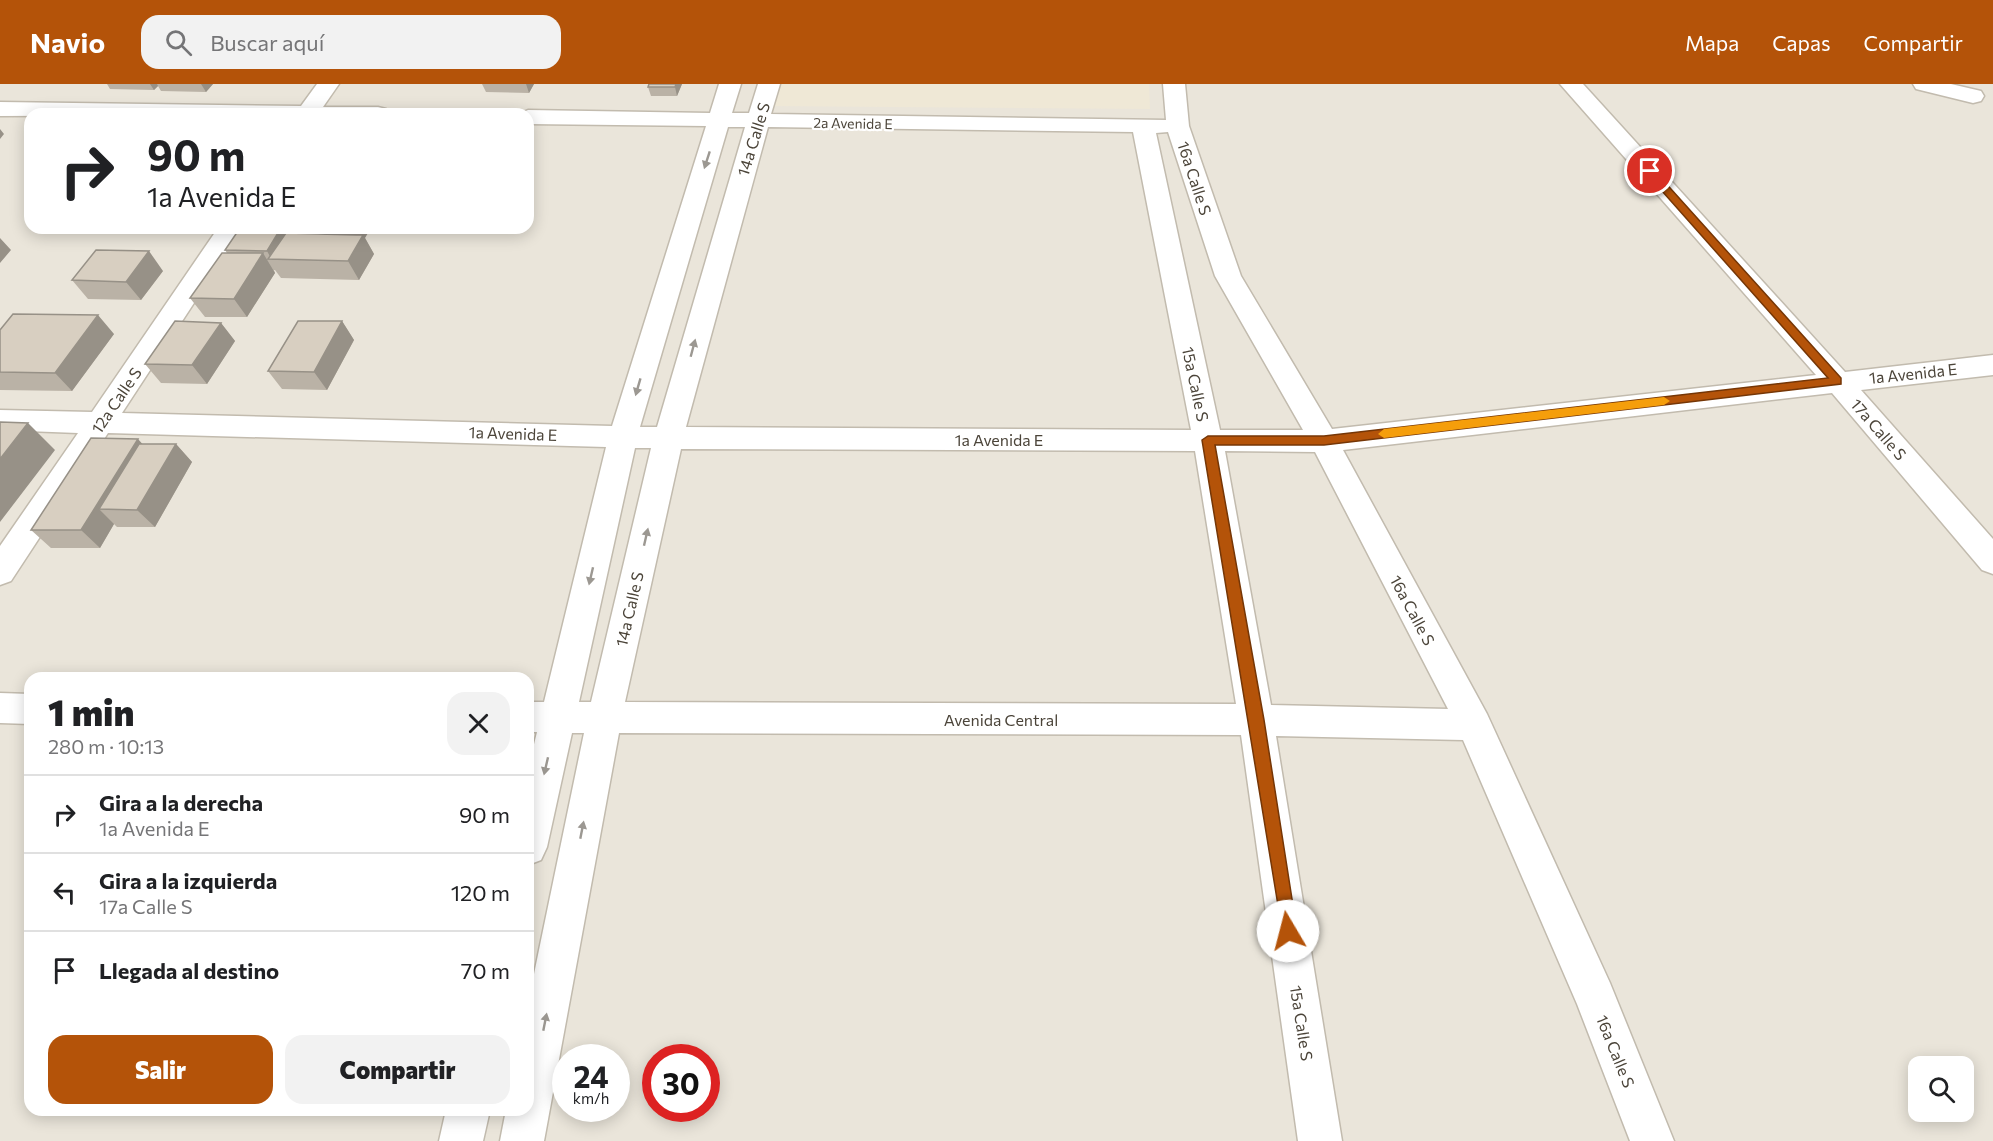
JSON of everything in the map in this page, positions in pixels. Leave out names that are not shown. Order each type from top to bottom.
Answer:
[{"type":"street","points":[[311,108],[328,84]]},
{"type":"street","points":[[534,795],[543,717],[623,436],[730,84]]},
{"type":"street","name":"14a Calle S","points":[[534,1079],[604,718],[669,438],[723,236],[769,84]]},
{"type":"street","name":"16a Calle S","points":[[1174,84],[1178,126],[1228,276],[1324,441],[1474,725],[1595,998],[1652,1141]]},
{"type":"street","name":"17a Calle S","points":[[1571,84],[1837,381],[1993,561]]},
{"type":"street","points":[[1924,84],[1970,90],[1993,110]]},
{"type":"street","points":[[0,109],[24,109]]},
{"type":"street","name":"2a Avenida E","points":[[534,117],[1178,126]]},
{"type":"street","name":"15a Calle S","points":[[1143,126],[1208,440],[1256,720],[1320,1141]]},
{"type":"street","name":"12a Calle S","points":[[0,572],[227,234]]},
{"type":"street","name":"1a Avenida E","points":[[0,420],[669,438],[1324,441],[1993,365]]},
{"type":"street","points":[[0,708],[24,709]]},
{"type":"street","name":"Avenida Central","points":[[543,717],[1256,720],[1474,725]]},
{"type":"street","points":[[461,1141],[467,1116]]},
{"type":"street","name":"14a Calle S","points":[[522,1141],[527,1116]]},
{"type":"shaded area","points":[[0,84],[1993,84],[1993,1141],[0,1141]]},
{"type":"shaded area","points":[[772,84],[1149,84],[1150,109],[767,106]]},
{"type":"building","points":[[649,84],[676,84],[675,87],[648,87]]},
{"type":"building","points":[[236,234],[277,234],[267,251],[225,250]]},
{"type":"building","points":[[285,234],[363,235],[348,261],[268,259]]},
{"type":"building","points":[[96,250],[149,251],[126,282],[72,280]]},
{"type":"building","points":[[222,253],[263,253],[234,299],[190,298]]},
{"type":"building","points":[[13,314],[98,315],[55,373],[0,372],[0,330]]},
{"type":"building","points":[[175,321],[221,323],[192,365],[145,364]]},
{"type":"building","points":[[298,321],[342,321],[314,372],[268,371]]},
{"type":"building","points":[[0,422],[28,423],[0,459]]},
{"type":"building","points":[[91,438],[138,439],[81,530],[31,530]]},
{"type":"building","points":[[139,444],[176,444],[137,510],[99,509]]},
{"type":"slow traffic","points":[[1384,434],[1664,401]]},
{"type":"route","points":[[1288,931],[1256,720],[1208,440],[1324,441],[1837,381],[1650,171]]}]
